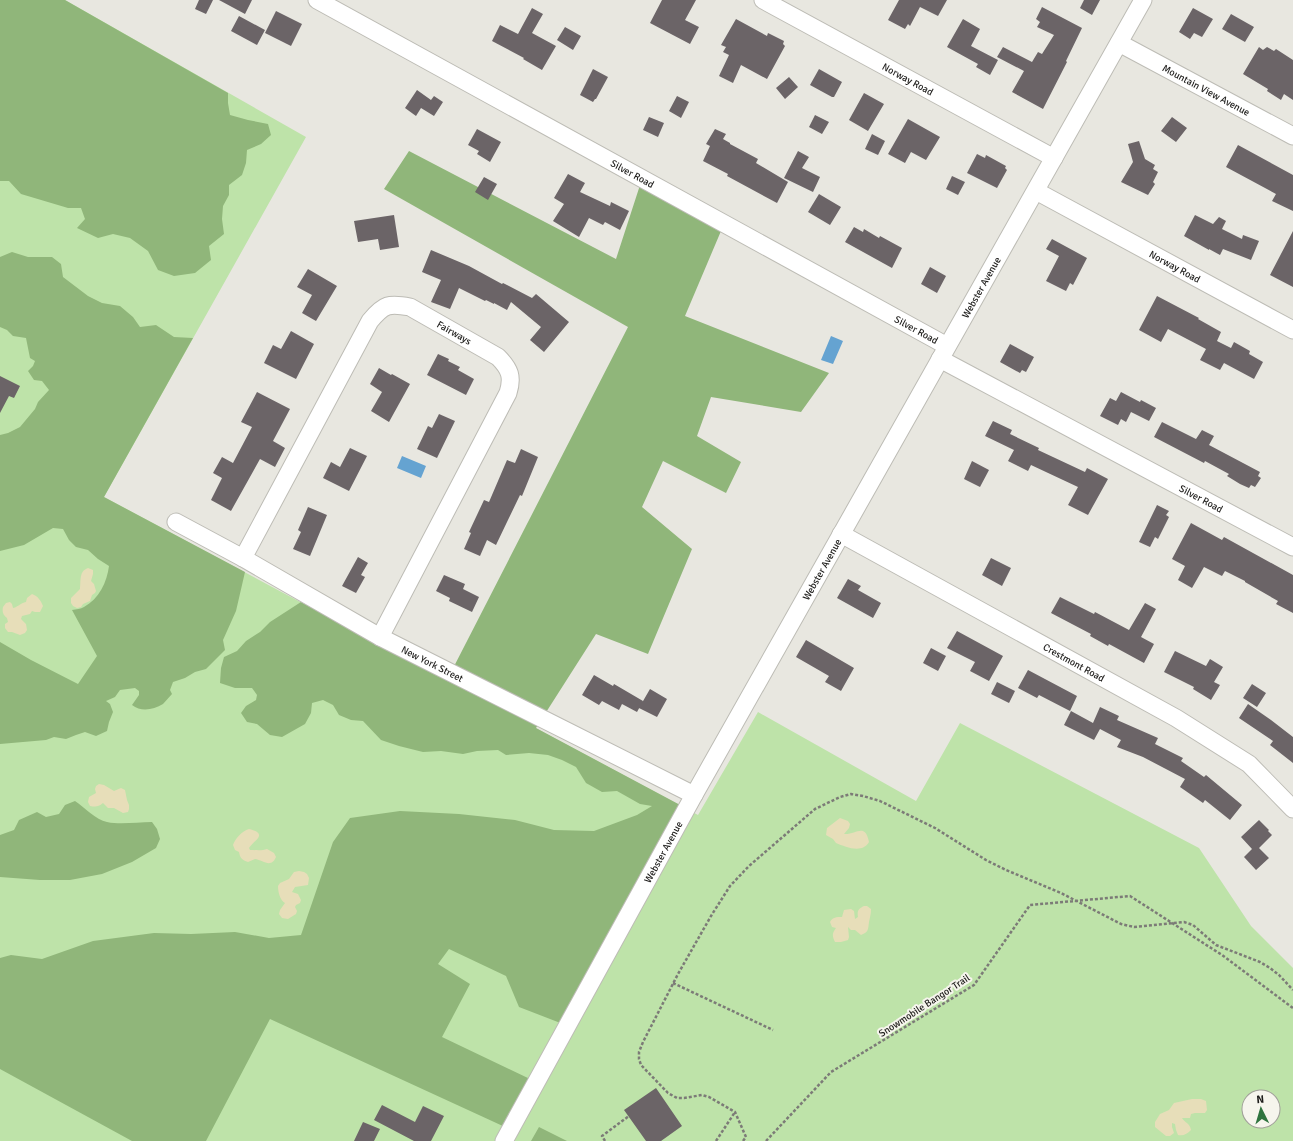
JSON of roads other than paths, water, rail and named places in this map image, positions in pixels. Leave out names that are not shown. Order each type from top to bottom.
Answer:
[{"type":"street","name":"Silver Road","points":[[317,0],[944,353],[1293,547]]},
{"type":"street","name":"Norway Road","points":[[763,0],[1054,158]]},
{"type":"street","name":"Webster Avenue","points":[[504,1141],[694,795],[1143,0]]},
{"type":"street","name":"Mountain View Avenue","points":[[1119,43],[1293,136]]},
{"type":"street","name":"Norway Road","points":[[1036,191],[1293,330]]},
{"type":"street","name":"Fairways","points":[[243,558],[370,321],[378,311],[388,306],[397,304],[410,307],[498,357],[505,364],[510,374],[511,384],[508,393],[380,637]]},
{"type":"street","name":"New York Street","points":[[176,522],[243,558],[380,637],[694,795]]},
{"type":"street","name":"Crestmont Road","points":[[841,534],[1176,718],[1249,764],[1293,810]]},
{"type":"water","points":[[831,336],[843,341],[833,364],[821,360]]},
{"type":"water","points":[[402,456],[426,466],[421,478],[397,468]]}]
